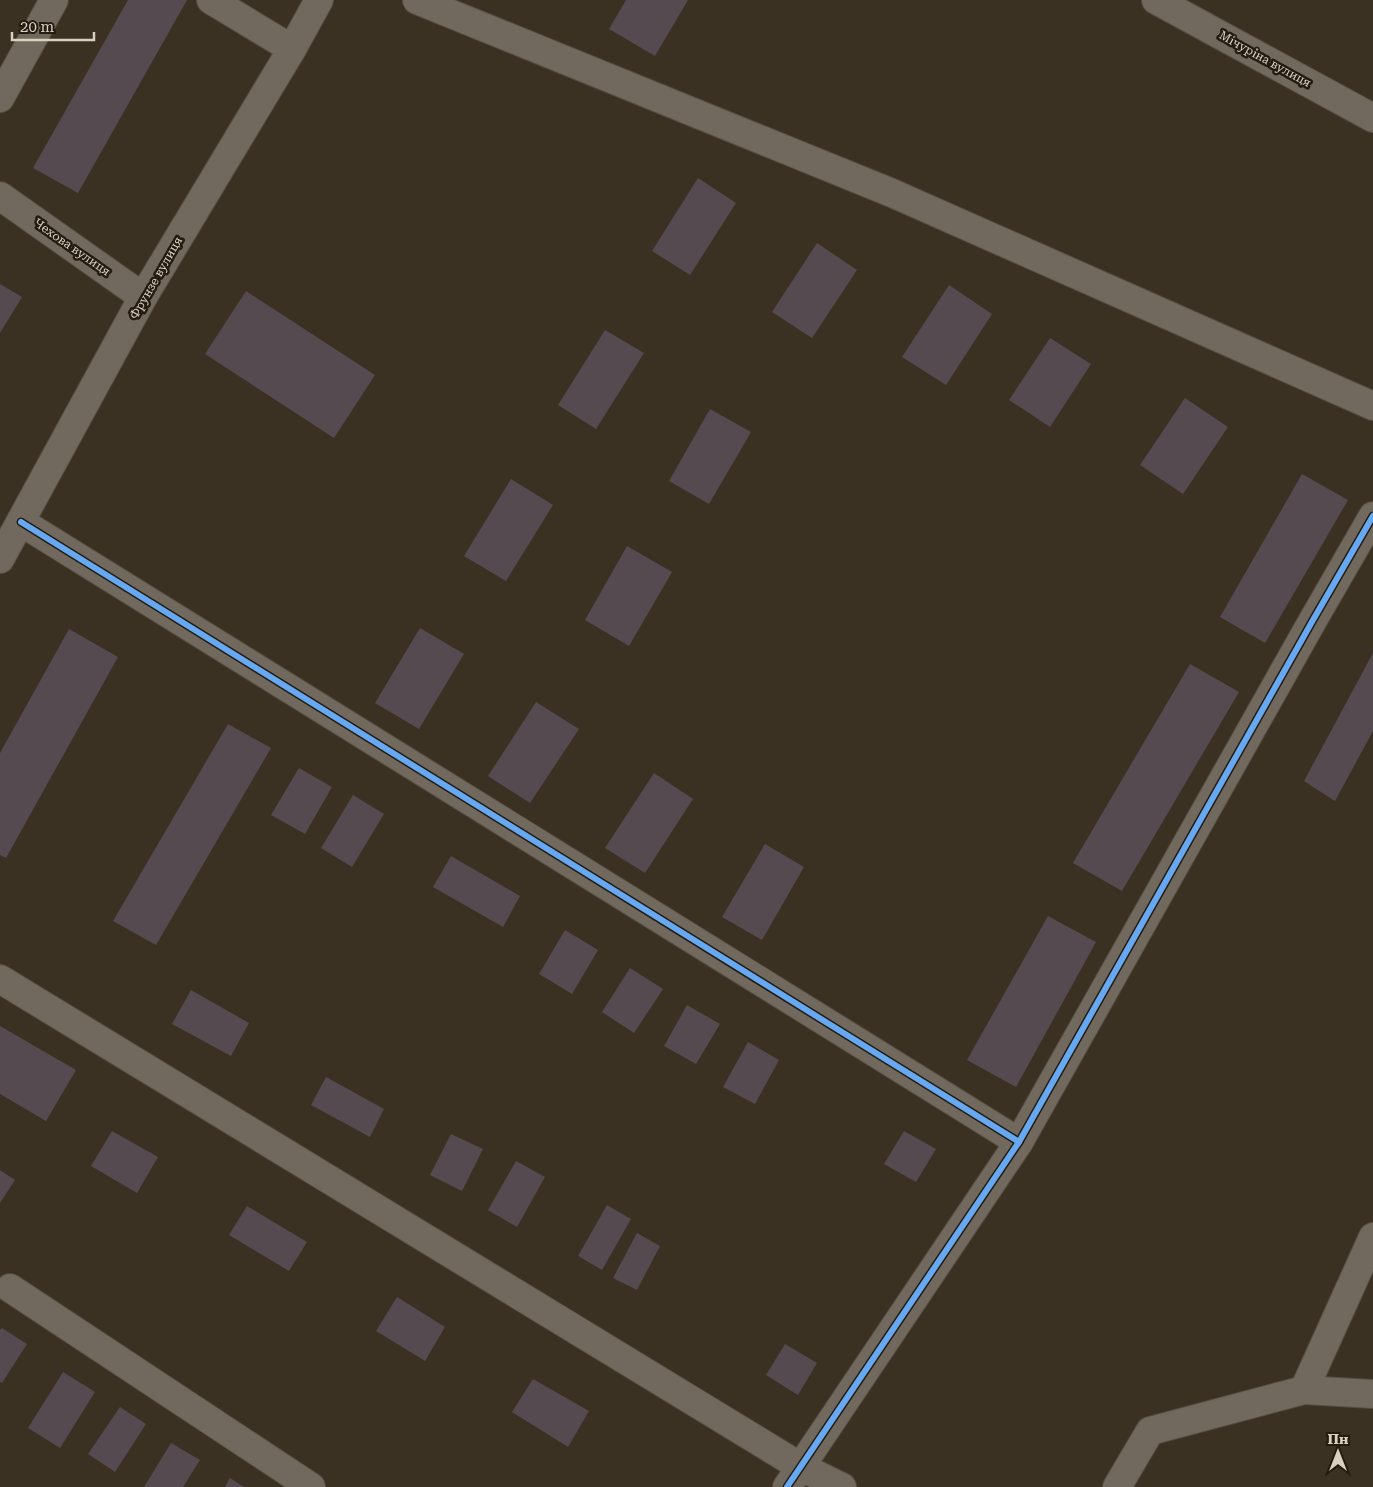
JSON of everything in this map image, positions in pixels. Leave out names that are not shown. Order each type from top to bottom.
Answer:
[{"type":"street","points":[[0,98],[54,0]]},
{"type":"street","points":[[211,0],[292,49]]},
{"type":"street","name":"Фрунзе вулиця","points":[[0,560],[143,297],[292,49],[319,0]]},
{"type":"street","points":[[417,0],[892,193],[1373,406]]},
{"type":"street","name":"Мічуріна вулиця","points":[[1156,0],[1373,118]]},
{"type":"street","name":"Чехова вулиця","points":[[0,196],[143,297]]},
{"type":"street","points":[[794,1477],[1020,1142],[1373,516]]},
{"type":"street","points":[[21,522],[1020,1142]]},
{"type":"street","points":[[0,979],[794,1477],[842,1487]]},
{"type":"street","points":[[1304,1390],[1373,1237]]},
{"type":"street","points":[[10,1288],[311,1487]]},
{"type":"street","points":[[1117,1487],[1150,1431],[1304,1390],[1373,1394]]},
{"type":"building","points":[[128,0],[187,0],[78,193],[33,168]]},
{"type":"building","points":[[626,0],[688,0],[655,56],[609,29]]},
{"type":"building","points":[[698,178],[736,203],[690,275],[652,251]]},
{"type":"building","points":[[817,243],[857,270],[812,338],[772,312]]},
{"type":"building","points":[[0,284],[22,297],[0,333]]},
{"type":"building","points":[[949,285],[992,314],[946,385],[902,357]]},
{"type":"building","points":[[246,291],[375,375],[334,438],[205,354]]},
{"type":"building","points":[[605,330],[644,353],[596,429],[558,405]]},
{"type":"building","points":[[1050,338],[1091,364],[1050,427],[1009,400]]},
{"type":"building","points":[[1185,398],[1228,427],[1183,494],[1140,465]]},
{"type":"building","points":[[710,409],[751,432],[709,504],[669,481]]},
{"type":"building","points":[[1302,474],[1348,500],[1265,643],[1220,617]]},
{"type":"building","points":[[511,479],[553,505],[506,581],[464,556]]},
{"type":"building","points":[[627,546],[672,572],[629,646],[585,620]]},
{"type":"building","points":[[420,628],[464,654],[419,729],[375,703]]},
{"type":"building","points":[[69,629],[118,657],[6,858],[0,855],[0,753]]},
{"type":"building","points":[[1373,653],[1373,731],[1335,801],[1304,781]]},
{"type":"building","points":[[1190,664],[1239,692],[1122,891],[1073,863]]},
{"type":"building","points":[[536,702],[579,729],[530,803],[488,776]]},
{"type":"building","points":[[228,724],[271,748],[156,945],[113,921]]},
{"type":"building","points":[[299,768],[332,787],[305,834],[271,815]]},
{"type":"building","points":[[654,773],[693,799],[645,873],[605,848]]},
{"type":"building","points":[[353,795],[384,814],[352,867],[321,848]]},
{"type":"building","points":[[765,844],[804,867],[762,940],[722,917]]},
{"type":"building","points":[[451,856],[520,896],[503,927],[433,887]]},
{"type":"building","points":[[1048,916],[1096,942],[1016,1087],[967,1060]]},
{"type":"building","points":[[565,930],[598,950],[572,994],[539,974]]},
{"type":"building","points":[[630,968],[663,989],[634,1033],[602,1012]]},
{"type":"building","points":[[191,990],[249,1023],[231,1056],[172,1024]]},
{"type":"building","points":[[687,1005],[720,1024],[696,1064],[664,1046]]},
{"type":"building","points":[[0,1026],[76,1070],[46,1121],[0,1094]]},
{"type":"building","points":[[748,1042],[779,1060],[755,1104],[723,1087]]},
{"type":"building","points":[[326,1077],[384,1109],[370,1137],[311,1105]]},
{"type":"building","points":[[112,1131],[158,1157],[137,1193],[91,1166]]},
{"type":"building","points":[[904,1131],[936,1149],[916,1182],[884,1164]]},
{"type":"building","points":[[451,1134],[483,1149],[462,1191],[430,1175]]},
{"type":"building","points":[[516,1161],[545,1177],[517,1227],[488,1210]]},
{"type":"building","points":[[0,1170],[15,1180],[0,1203]]},
{"type":"building","points":[[607,1205],[631,1219],[602,1270],[578,1256]]},
{"type":"building","points":[[247,1206],[307,1242],[289,1271],[229,1235]]},
{"type":"building","points":[[637,1233],[660,1246],[637,1290],[613,1278]]},
{"type":"building","points":[[397,1297],[445,1327],[425,1361],[376,1331]]},
{"type":"building","points":[[2,1328],[27,1344],[2,1383],[0,1382],[0,1330]]},
{"type":"building","points":[[785,1344],[817,1363],[798,1395],[766,1375]]},
{"type":"building","points":[[63,1372],[95,1392],[60,1448],[28,1428]]},
{"type":"building","points":[[533,1379],[589,1411],[568,1447],[512,1412]]},
{"type":"building","points":[[120,1407],[146,1424],[115,1472],[88,1454]]},
{"type":"building","points":[[171,1443],[200,1460],[183,1487],[144,1487]]},
{"type":"building","points":[[230,1478],[244,1487],[225,1487]]},
{"type":"cycle path","points":[[787,1487],[1019,1142],[1373,516]]},
{"type":"cycle path","points":[[21,522],[1019,1142]]}]
